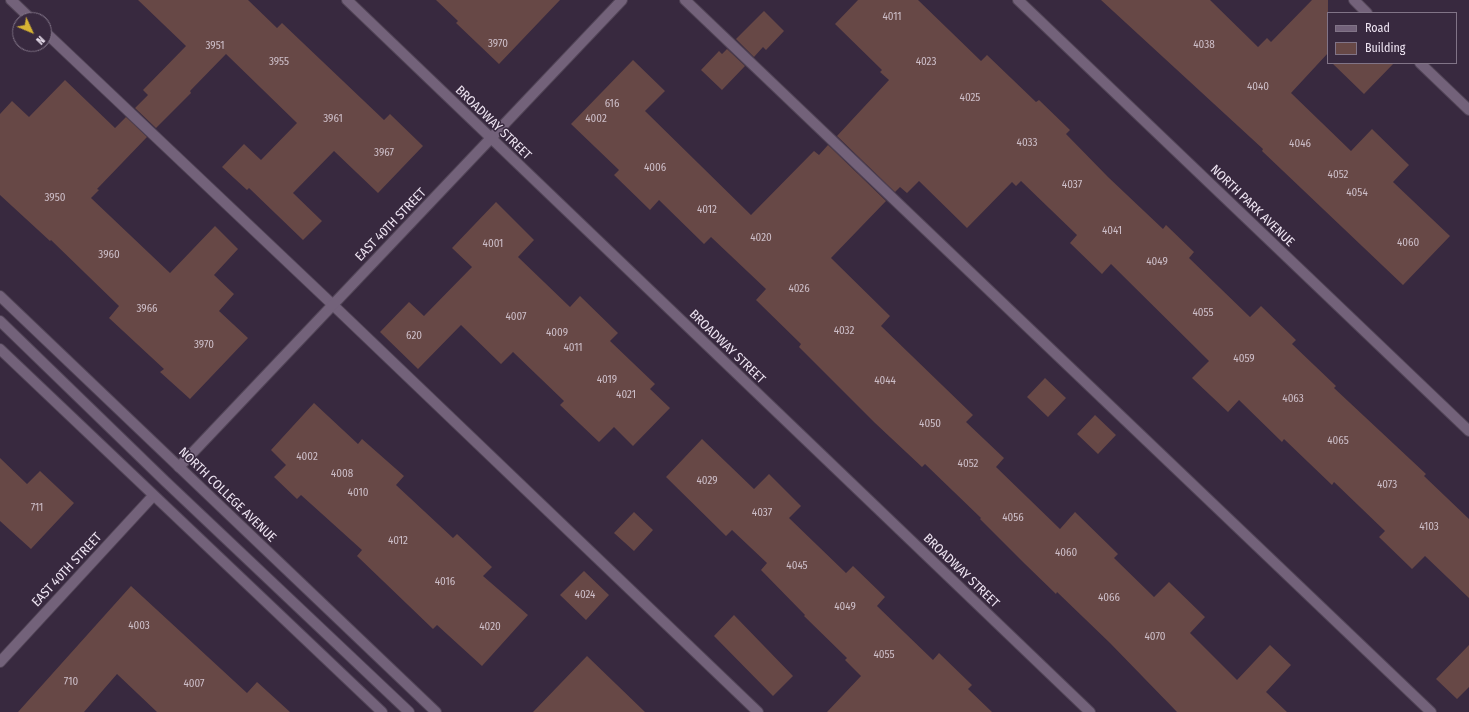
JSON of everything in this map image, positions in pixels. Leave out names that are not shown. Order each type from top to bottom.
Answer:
[{"type":"street","points":[[11,0],[24,12]]},
{"type":"street","name":"BROADWAY STREET","points":[[347,0],[1090,712]]},
{"type":"street","name":"EAST 40TH STREET","points":[[179,467],[622,0]]},
{"type":"street","points":[[685,0],[1431,712]]},
{"type":"street","name":"NORTH PARK AVENUE","points":[[1018,0],[1469,431]]},
{"type":"street","points":[[1354,0],[1366,12]]},
{"type":"street","points":[[52,39],[758,712]]},
{"type":"street","points":[[1421,64],[1469,110]]},
{"type":"street","name":"NORTH COLLEGE AVENUE","points":[[0,296],[436,712]]},
{"type":"street","points":[[0,321],[160,476],[409,712]]},
{"type":"street","points":[[0,349],[382,712]]},
{"type":"street","name":"EAST 40TH STREET","points":[[0,662],[153,496]]},
{"type":"building","points":[[138,0],[248,0],[277,28],[282,23],[384,120],[390,114],[423,146],[378,193],[334,151],[293,193],[322,221],[303,240],[249,188],[247,190],[222,167],[244,144],[261,160],[297,123],[226,54],[190,91],[191,93],[156,128],[135,108],[148,95],[143,90],[186,46]]},
{"type":"building","points":[[436,0],[560,0],[499,64],[456,23],[458,21]]},
{"type":"building","points":[[858,0],[918,0],[981,61],[987,55],[1036,102],[1039,100],[1070,130],[1066,134],[1108,177],[1163,229],[1166,225],[1194,252],[1189,258],[1250,317],[1261,306],[1296,340],[1292,344],[1336,386],[1334,388],[1426,474],[1424,476],[1469,519],[1469,598],[1425,556],[1412,569],[1379,537],[1385,531],[1334,482],[1332,485],[1284,439],[1282,442],[1239,400],[1228,412],[1192,378],[1209,361],[1111,264],[1102,274],[1070,243],[1077,235],[1021,181],[1016,186],[1012,182],[967,228],[919,181],[907,193],[900,187],[895,192],[837,136],[889,80],[880,72],[882,70],[835,24]]},
{"type":"building","points":[[1101,0],[1210,0],[1258,47],[1267,38],[1271,42],[1312,0],[1328,0],[1327,54],[1291,93],[1351,151],[1372,129],[1409,165],[1393,182],[1450,236],[1403,285],[1262,151],[1263,149]]},
{"type":"building","points":[[764,11],[784,31],[766,50],[763,47],[754,57],[736,39]]},
{"type":"building","points":[[727,49],[745,66],[722,90],[701,70],[719,51],[722,54]]},
{"type":"building","points":[[633,60],[665,91],[645,111],[751,215],[814,151],[819,155],[828,145],[886,201],[831,258],[890,316],[881,326],[973,415],[966,422],[1004,458],[996,467],[1060,529],[1075,512],[1118,554],[1114,558],[1154,597],[1169,582],[1205,617],[1190,633],[1237,680],[1270,645],[1291,665],[1266,692],[1287,712],[1177,712],[1110,643],[1057,592],[1056,594],[1025,564],[980,519],[981,518],[925,464],[922,467],[875,423],[799,347],[801,344],[756,300],[766,289],[711,237],[704,244],[659,200],[650,210],[614,175],[619,170],[571,124]]},
{"type":"building","points":[[1333,64],[1393,64],[1364,94]]},
{"type":"building","points":[[65,80],[115,128],[126,117],[147,137],[97,189],[99,190],[91,198],[170,273],[215,226],[238,249],[214,275],[234,294],[219,311],[248,338],[190,399],[160,372],[164,369],[109,318],[119,306],[51,240],[50,241],[0,195],[0,114],[12,101],[29,117]]},
{"type":"building","points":[[496,202],[534,240],[518,257],[570,307],[580,296],[618,333],[610,341],[655,384],[650,389],[670,408],[633,446],[614,427],[599,442],[560,405],[564,401],[513,352],[501,364],[461,325],[418,369],[380,332],[409,302],[424,316],[472,267],[452,248]]},
{"type":"building","points":[[1045,378],[1066,398],[1048,417],[1027,397]]},
{"type":"building","points":[[314,403],[358,444],[362,439],[404,476],[396,485],[453,538],[457,534],[492,567],[483,576],[528,615],[482,666],[437,625],[433,629],[357,556],[362,550],[301,495],[297,499],[274,477],[286,465],[271,450]]},
{"type":"building","points":[[1095,415],[1116,435],[1098,454],[1077,434]]},
{"type":"building","points":[[702,439],[754,489],[769,474],[801,506],[789,518],[846,573],[853,566],[885,597],[877,606],[933,660],[939,653],[972,685],[968,689],[992,712],[827,712],[861,676],[845,660],[847,658],[804,616],[805,615],[761,570],[767,563],[732,530],[726,536],[666,477]]},
{"type":"building","points":[[0,458],[27,484],[40,471],[74,503],[31,549],[0,521]]},
{"type":"building","points":[[634,512],[653,530],[634,551],[614,533]]},
{"type":"building","points":[[584,571],[609,595],[586,620],[560,595]]},
{"type":"building","points":[[131,586],[247,693],[257,682],[290,712],[157,712],[117,674],[84,712],[18,712]]},
{"type":"building","points":[[734,615],[793,676],[773,696],[714,636]]},
{"type":"building","points":[[1469,645],[1469,687],[1457,699],[1436,679]]},
{"type":"building","points":[[587,656],[645,712],[533,712]]}]
